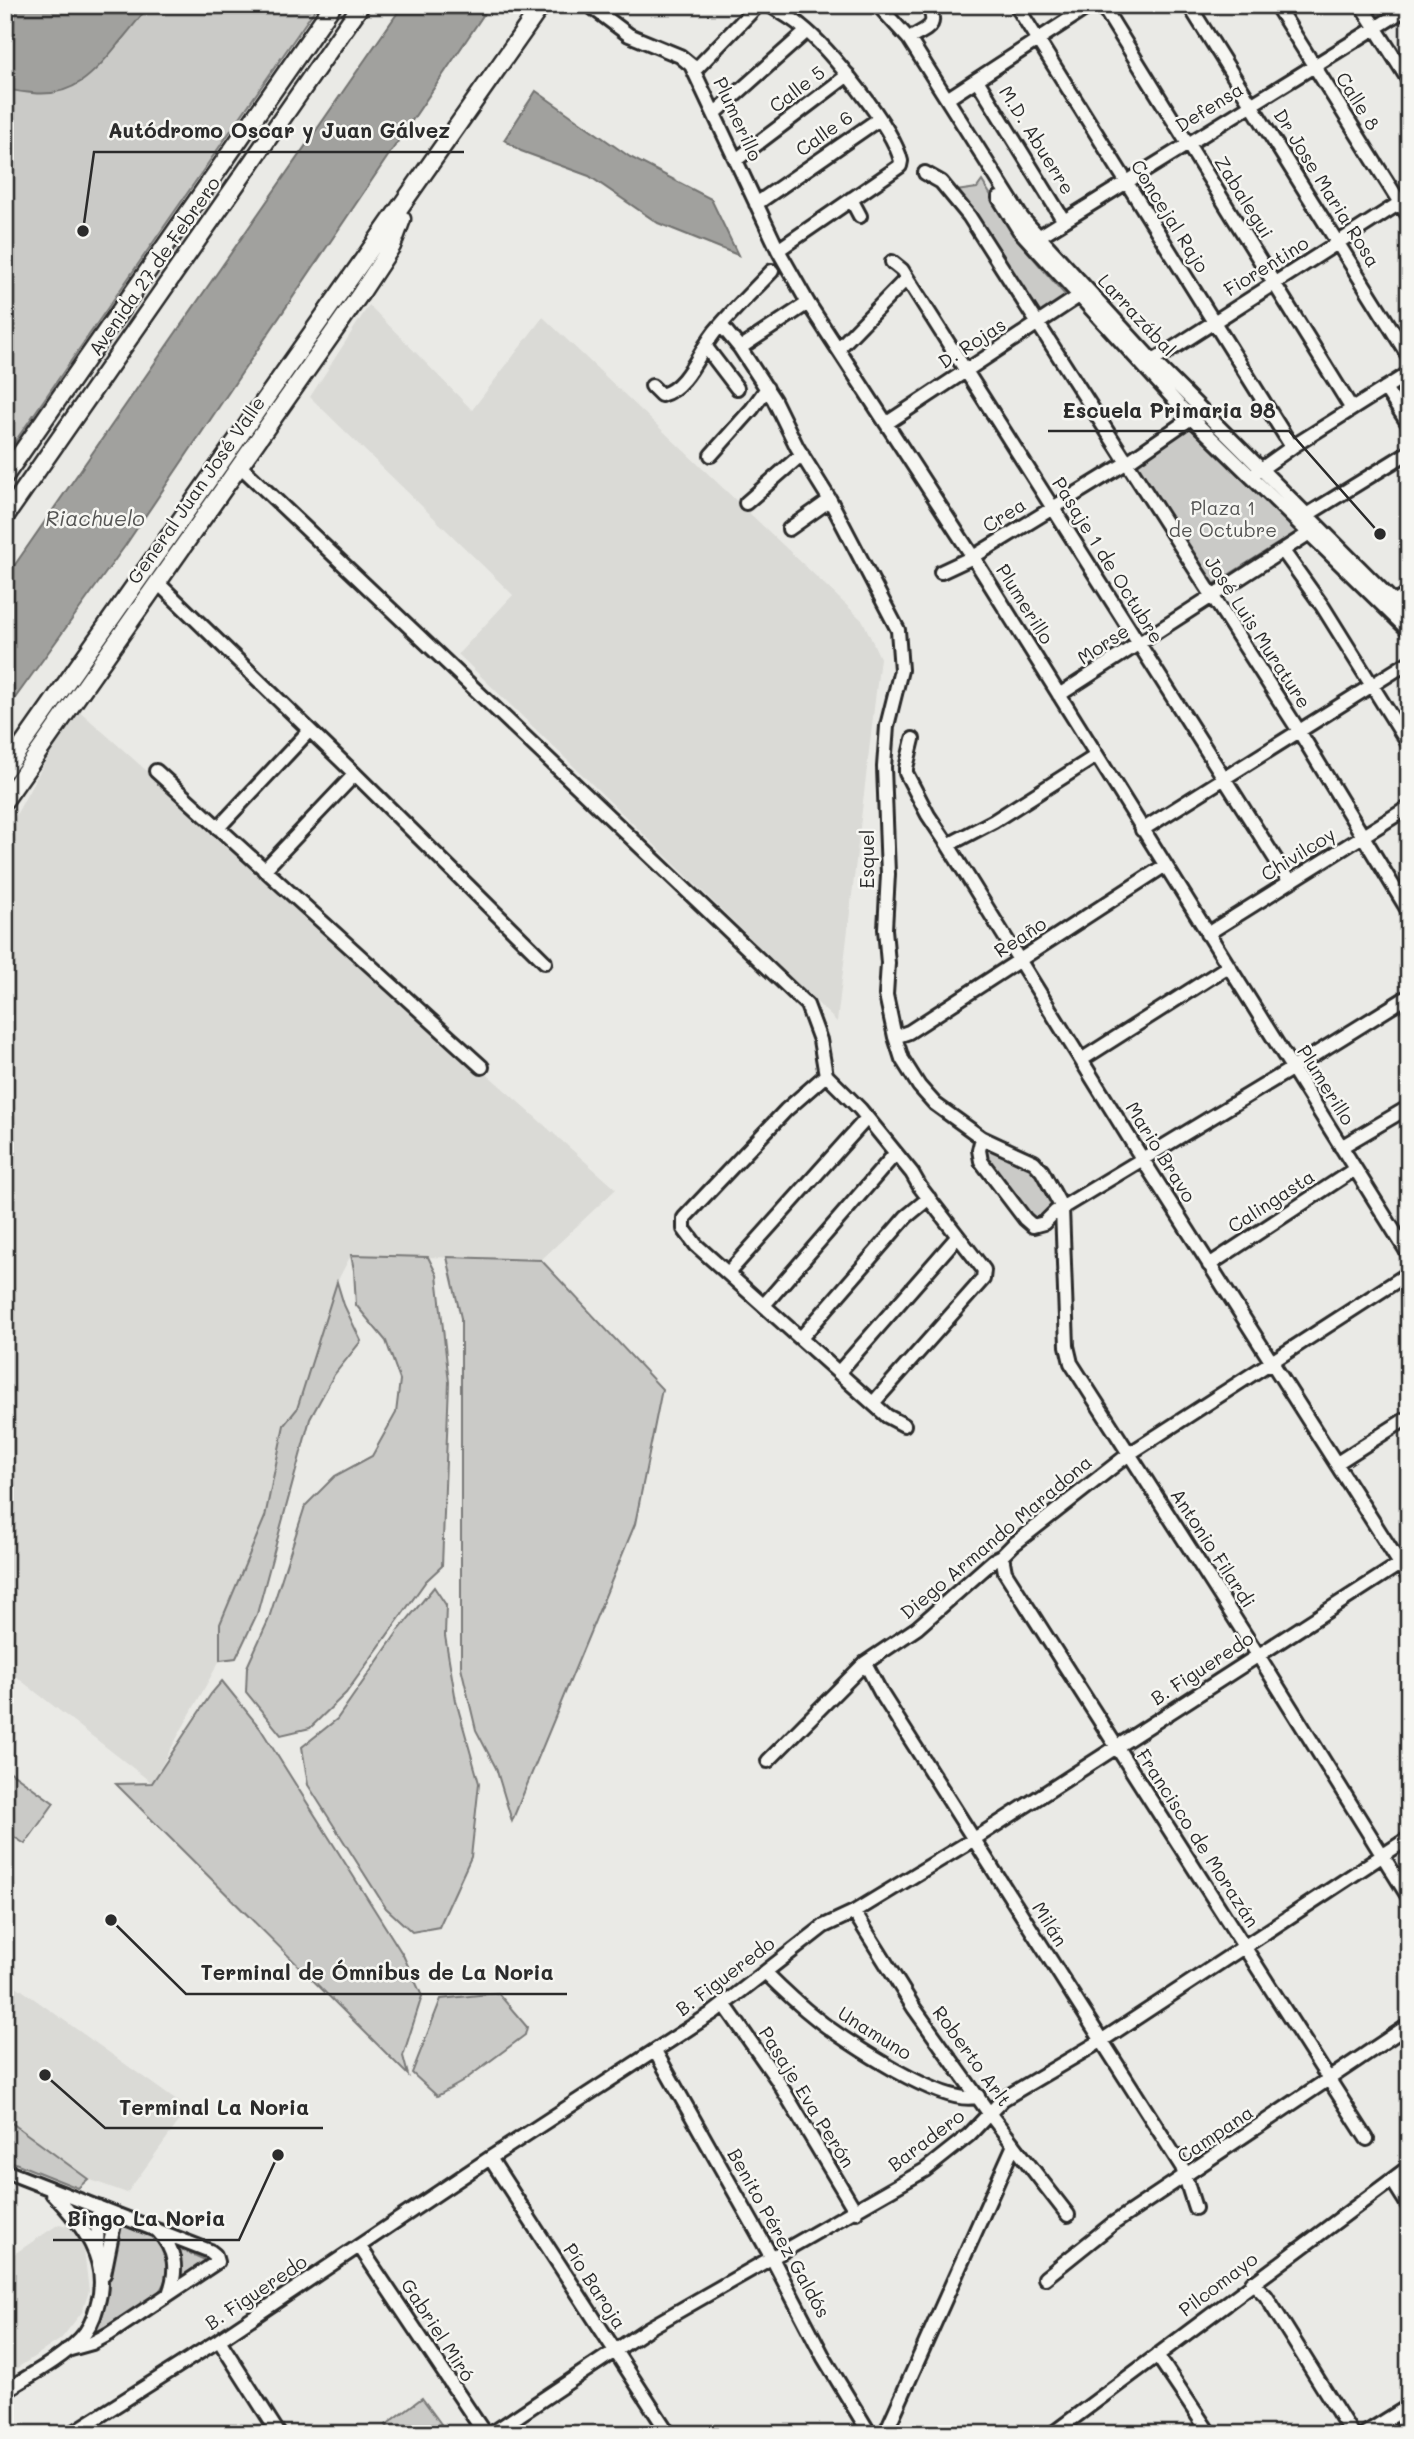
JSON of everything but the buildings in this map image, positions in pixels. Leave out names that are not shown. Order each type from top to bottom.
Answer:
[{"type":"main road","name":"Avenida 27 de Febrero","points":[[5,476],[333,5]]},
{"type":"main road","name":"Avenida 27 de Febrero","points":[[5,517],[361,5]]},
{"type":"main road","name":"General Juan José Valle","points":[[5,770],[542,5]]},
{"type":"main road","name":"General Juan José Valle","points":[[531,21],[550,5]]},
{"type":"main road","name":"General Juan José Valle","points":[[5,800],[392,246],[409,197]]},
{"type":"street","name":"Plumerillo","points":[[589,5],[629,34],[686,59],[694,71],[778,250],[808,303],[973,557],[1355,1169],[1404,1238],[1409,1255]]},
{"type":"street","points":[[769,5],[807,31],[848,75],[879,119],[900,156],[900,166],[778,250]]},
{"type":"street","name":"Larrazábal","points":[[878,5],[909,39],[1035,239],[1079,296],[1390,606],[1409,631]]},
{"type":"street","points":[[909,39],[934,21],[927,5]]},
{"type":"street","name":"Concejal Rajo","points":[[1016,5],[1292,447]]},
{"type":"street","points":[[947,99],[1091,5]]},
{"type":"street","name":"Zabalegui","points":[[1102,5],[1352,409]]},
{"type":"street","name":"Dr Jose Maria Rosa","points":[[1189,5],[1409,357]]},
{"type":"street","name":"Calle 8","points":[[1276,5],[1313,66],[1404,200],[1409,217]]},
{"type":"street","points":[[1361,5],[1409,80]]},
{"type":"street","points":[[694,71],[757,6]]},
{"type":"street","name":"Defensa","points":[[1035,239],[1409,7]]},
{"type":"street","points":[[714,114],[807,31]]},
{"type":"street","name":"Calle 5","points":[[736,160],[848,75]]},
{"type":"street","name":"M.D. Abuerre","points":[[977,80],[1063,221]]},
{"type":"street","name":"Calle 6","points":[[757,204],[879,119]]},
{"type":"street","name":"José Luis Murature","points":[[925,173],[941,182],[969,216],[1299,731],[1409,912]]},
{"type":"street","name":"Larrazábal","points":[[999,198],[1019,230],[1035,239],[1148,364],[1191,418],[1255,473]]},
{"type":"street","points":[[851,199],[860,216]]},
{"type":"street","name":"Fiorentino","points":[[1148,364],[1404,200]]},
{"type":"street","name":"Pasaje 1 de Octubre","points":[[891,262],[902,270],[1290,882]]},
{"type":"street","points":[[652,386],[661,395],[665,395],[684,379],[720,325],[772,271]]},
{"type":"street","points":[[838,349],[907,278]]},
{"type":"street","name":"D. Rojas","points":[[887,423],[1079,296]]},
{"type":"street","points":[[740,348],[808,303]]},
{"type":"street","name":"Esquel","points":[[720,325],[740,348],[767,388],[895,623],[901,645],[901,670],[887,726],[884,767],[888,874],[886,984],[895,1037],[902,1059],[924,1091],[943,1111],[982,1138],[1039,1166],[1062,1208],[1067,1346],[1072,1363]]},
{"type":"street","points":[[705,346],[737,388]]},
{"type":"street","points":[[1255,473],[1409,373]]},
{"type":"street","points":[[711,455],[767,388]]},
{"type":"street","points":[[1385,388],[1409,425]]},
{"type":"street","name":"Crea","points":[[941,572],[973,557],[1126,463],[1191,418]]},
{"type":"street","points":[[1300,519],[1409,452]]},
{"type":"street","points":[[746,503],[802,454]]},
{"type":"street","points":[[239,465],[801,999],[812,1015],[820,1040],[826,1075],[852,1099],[912,1173],[984,1270],[983,1279],[874,1402]]},
{"type":"street","points":[[789,529],[830,500]]},
{"type":"street","name":"Larrazábal","points":[[1300,519],[1308,534],[1390,606],[1409,617]]},
{"type":"street","name":"Morse","points":[[1059,695],[1308,534]]},
{"type":"street","points":[[1283,551],[1323,607],[1409,745]]},
{"type":"street","points":[[157,582],[545,962]]},
{"type":"street","points":[[1390,606],[1409,593]]},
{"type":"street","points":[[1142,830],[1409,662]]},
{"type":"street","points":[[218,828],[309,731]]},
{"type":"street","name":"Mario Bravo","points":[[913,738],[906,774],[928,815],[1209,1265],[1404,1561],[1409,1578]]},
{"type":"street","points":[[948,845],[994,821],[1096,756]]},
{"type":"street","points":[[156,771],[482,1067]]},
{"type":"street","points":[[264,870],[355,774]]},
{"type":"street","name":"Chivilcoy","points":[[1207,934],[1409,807]]},
{"type":"street","name":"Reaño","points":[[895,1037],[909,1032],[1164,866]]},
{"type":"street","points":[[1081,1059],[1227,967]]},
{"type":"street","points":[[982,1138],[979,1150],[981,1161],[1028,1223],[1039,1225],[1062,1208],[1409,996]]},
{"type":"street","points":[[826,1075],[786,1110],[684,1218],[684,1229],[688,1237],[887,1416],[904,1425]]},
{"type":"street","points":[[1341,1147],[1409,1107]]},
{"type":"street","points":[[728,1273],[866,1119]]},
{"type":"street","points":[[764,1306],[895,1154]]},
{"type":"street","name":"Calingasta","points":[[1209,1265],[1355,1169]]},
{"type":"street","points":[[801,1338],[906,1217],[929,1198]]},
{"type":"street","points":[[839,1371],[958,1236]]},
{"type":"street","name":"Diego Armando Maradona","points":[[768,1761],[866,1663],[917,1629],[994,1559],[1002,1556],[1129,1454],[1409,1273]]},
{"type":"street","name":"Antonio Filardi","points":[[1072,1363],[1384,1854],[1409,1898]]},
{"type":"street","points":[[1337,1463],[1409,1418]]},
{"type":"street","name":"Francisco de Morazán","points":[[1002,1556],[1005,1572],[1367,2138]]},
{"type":"street","name":"B. Figueredo","points":[[71,2434],[219,2340],[489,2158],[655,2051],[724,2004],[810,1935],[854,1912],[974,1839],[1404,1561]]},
{"type":"street","name":"Milán","points":[[866,1663],[881,1693],[1186,2176],[1195,2208]]},
{"type":"street","name":"Baradero","points":[[491,2434],[649,2329],[925,2170],[958,2146],[1003,2099],[1101,2041],[1409,1838]]},
{"type":"street","name":"Roberto Arlt","points":[[854,1912],[914,2008],[989,2113],[1068,2215]]},
{"type":"street","name":"Unamuno","points":[[765,1972],[791,1998],[820,2021],[886,2064],[955,2098],[972,2099],[978,2096]]},
{"type":"street","name":"Pasaje Eva Perón","points":[[724,2004],[776,2078],[856,2212]]},
{"type":"street","name":"Campana","points":[[1045,2278],[1111,2225],[1409,2025]]},
{"type":"street","name":"Benito Pérez Galdós","points":[[655,2051],[772,2258],[824,2358],[870,2434]]},
{"type":"street","points":[[885,2434],[1014,2146]]},
{"type":"street","name":"Pío Baroja","points":[[489,2158],[668,2434]]},
{"type":"street","name":"Pilcomayo","points":[[1052,2434],[1252,2282],[1409,2168]]},
{"type":"street","points":[[5,2171],[215,2255],[217,2262],[109,2334],[92,2343],[67,2350]]},
{"type":"street","points":[[1392,2180],[1409,2207]]},
{"type":"street","points":[[50,2190],[79,2223],[97,2258]]},
{"type":"street","points":[[98,2207],[97,2258],[102,2285]]},
{"type":"street","points":[[5,2391],[67,2350],[82,2338],[90,2326],[102,2285],[116,2214]]},
{"type":"street","points":[[158,2231],[166,2239],[174,2260],[174,2281],[169,2294]]},
{"type":"street","name":"Gabriel Miró","points":[[360,2247],[485,2434]]},
{"type":"street","points":[[1252,2282],[1266,2295],[1352,2434]]},
{"type":"street","points":[[219,2340],[279,2434]]},
{"type":"street","points":[[1157,2355],[1210,2434]]},
{"type":"street","points":[[1364,2434],[1409,2406]]},
{"type":"shaded area","points":[[369,305],[472,410],[543,317],[863,621],[880,658],[837,1022],[458,654],[513,595],[310,397]]},
{"type":"shaded area","points":[[75,707],[616,1189],[541,1260],[351,1255],[337,1282],[297,1409],[284,1426],[265,1517],[220,1624],[220,1660],[152,1783],[5,1668],[5,835]]},
{"type":"shaded area","points":[[5,1978],[188,2109],[127,2193],[88,2179],[5,2118]]},
{"type":"shaded area","points":[[59,2224],[72,2227],[84,2250],[89,2291],[82,2312],[61,2339],[5,2376],[5,2260]]},
{"type":"green space","points":[[5,5],[318,5],[5,456]]},
{"type":"green space","points":[[982,181],[1021,244],[1066,296],[1038,317],[956,191],[977,188]]},
{"type":"green space","name":"Plaza 1 de Octubre","points":[[1187,422],[1295,528],[1296,532],[1214,584],[1135,468],[1134,459]]},
{"type":"green space","points":[[988,1146],[1021,1160],[1036,1172],[1052,1204],[1049,1211],[1036,1222],[984,1156]]},
{"type":"green space","points":[[351,1255],[428,1257],[437,1275],[449,1382],[442,1566],[426,1581],[346,1693],[310,1728],[281,1735],[246,1692],[247,1667],[268,1621],[305,1506],[335,1476],[372,1456],[396,1413],[400,1380],[386,1341],[356,1305]]},
{"type":"green space","points":[[447,1257],[541,1260],[662,1389],[635,1524],[512,1821],[496,1768],[476,1730],[461,1667],[461,1318]]},
{"type":"green space","points":[[337,1282],[344,1305],[361,1341],[334,1375],[310,1419],[257,1614],[236,1658],[220,1660],[220,1624],[265,1517],[284,1425],[297,1409]]},
{"type":"green space","points":[[434,1587],[446,1605],[445,1636],[456,1701],[479,1783],[471,1857],[439,1927],[412,1932],[386,1908],[308,1785],[302,1747],[337,1719],[399,1630]]},
{"type":"green space","points":[[222,1681],[260,1728],[403,1955],[422,1996],[403,2056],[408,2075],[116,1784],[152,1783]]},
{"type":"green space","points":[[5,1768],[54,1803],[25,1844],[5,1831]]},
{"type":"green space","points":[[498,1993],[527,2027],[525,2035],[462,2082],[437,2096],[412,2073],[441,1999]]},
{"type":"green space","points":[[5,2118],[88,2179],[78,2188],[5,2159]]},
{"type":"green space","points":[[117,2221],[153,2237],[159,2243],[167,2258],[167,2274],[155,2296],[90,2336],[103,2308]]},
{"type":"green space","points":[[174,2246],[205,2260],[204,2263],[178,2279]]},
{"type":"green space","points":[[422,2398],[441,2424],[428,2434],[393,2434],[386,2425]]},
{"type":"water","points":[[5,5],[149,5],[91,74],[60,92],[47,94],[18,92],[5,87]]},
{"type":"water","name":"Riachuelo","points":[[403,5],[490,5],[125,546],[5,712],[5,579]]},
{"type":"water","points":[[536,91],[630,157],[711,199],[738,255],[658,223],[589,176],[521,151],[504,140]]},
{"type":"place","name":"Autódromo Oscar y Juan Gálvez","points":[[83,231]]},
{"type":"place","name":"Escuela Primaria 98","points":[[1380,534]]},
{"type":"place","name":"Terminal de Ómnibus de La Noria","points":[[111,1920]]},
{"type":"place","name":"Terminal La Noria","points":[[45,2075]]},
{"type":"place","name":"Bingo La Noria","points":[[278,2155]]}]
